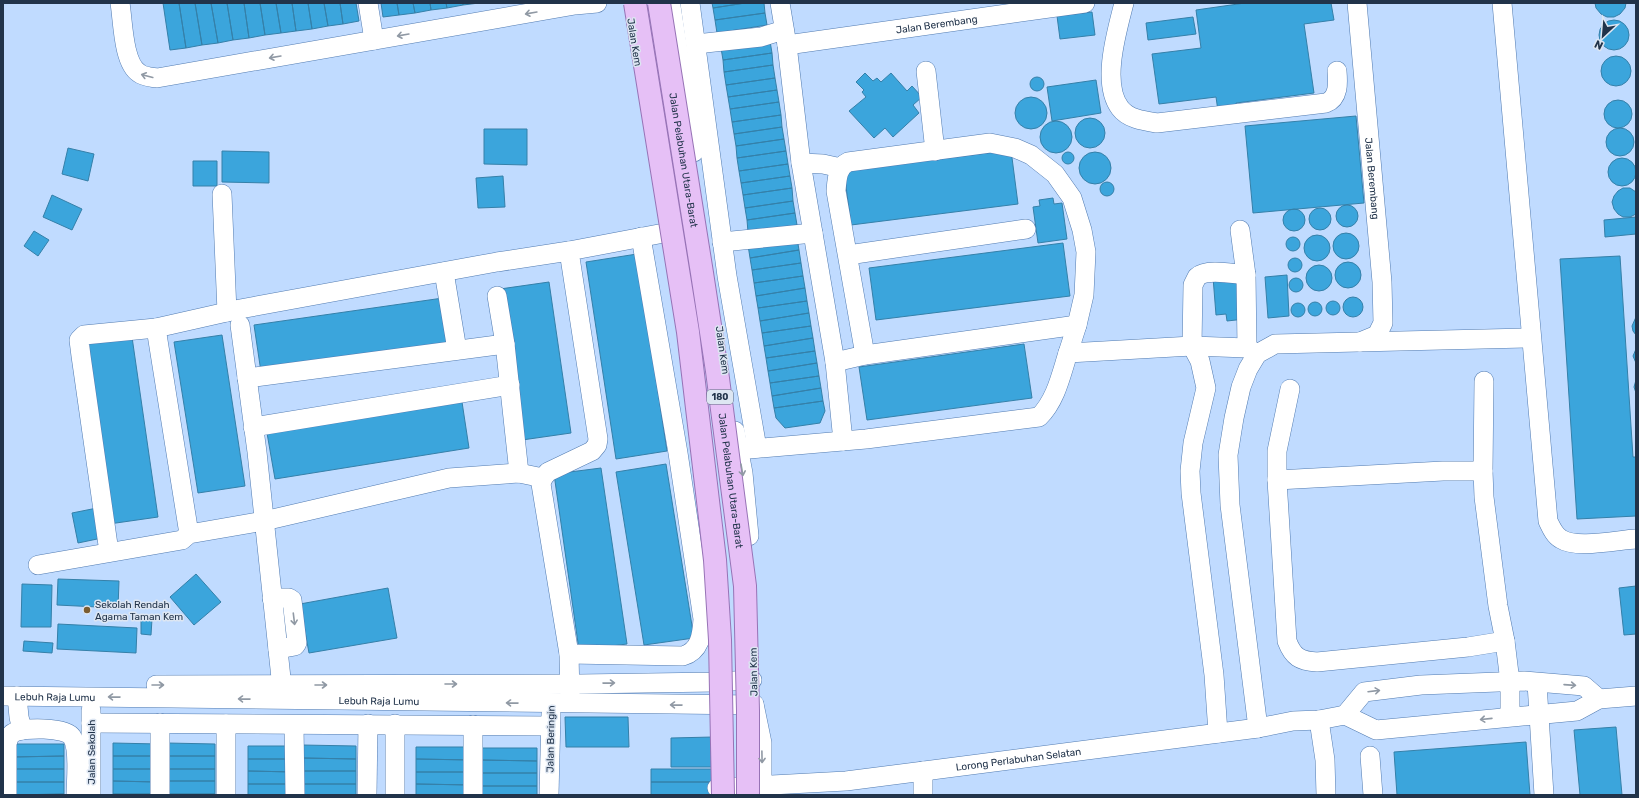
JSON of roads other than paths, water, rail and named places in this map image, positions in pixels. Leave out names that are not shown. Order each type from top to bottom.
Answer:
[{"type":"main road","name":"180","points":[[635,3],[688,332],[714,553],[720,640],[719,793]]},
{"type":"main road","name":"Jalan Pelabuhan Utara-Barat","points":[[658,3],[708,310],[745,586],[748,712],[757,792]]},
{"type":"street","points":[[120,3],[127,56],[132,66],[139,73],[147,77],[157,78],[594,3]]},
{"type":"street","points":[[368,3],[374,40]]},
{"type":"street","name":"Jalan Kem","points":[[629,3],[698,461],[712,581],[714,682],[719,793]]},
{"type":"street","name":"Jalan Kem","points":[[670,3],[738,450],[743,473],[753,585],[752,680],[754,705],[762,743],[757,792]]},
{"type":"street","points":[[690,3],[727,276],[757,448]]},
{"type":"street","points":[[780,3],[786,38],[801,163],[835,362],[844,441]]},
{"type":"street","name":"Jalan Berembang","points":[[696,44],[761,37],[786,38],[1085,3]]},
{"type":"street","points":[[1124,3],[1112,57],[1111,74],[1114,95],[1120,109],[1130,116],[1142,121],[1157,123],[1326,103],[1329,102],[1337,92],[1337,71]]},
{"type":"street","name":"Jalan Berembang","points":[[1357,3],[1382,282],[1383,323],[1377,335],[1360,342]]},
{"type":"street","points":[[1502,3],[1548,521],[1560,539],[1571,543],[1636,539]]},
{"type":"street","points":[[926,71],[935,151]]},
{"type":"street","points":[[738,450],[844,441],[1026,420],[1039,417],[1045,411],[1053,396],[1077,325],[1084,295],[1086,252],[1083,237],[1072,198],[1055,174],[1031,155],[1006,144],[990,143],[848,162],[844,164],[837,177],[836,191],[865,355]]},
{"type":"street","points":[[801,163],[823,164],[841,168]]},
{"type":"street","points":[[222,194],[234,319],[247,378],[254,427],[272,598],[289,598],[292,600],[297,643],[295,646],[278,649],[282,693]]},
{"type":"street","points":[[848,255],[1026,229]]},
{"type":"street","points":[[1240,230],[1246,275],[1252,351],[1248,369],[1241,387],[1228,455],[1230,504],[1258,728]]},
{"type":"street","points":[[109,552],[79,340],[84,335],[234,319],[444,272],[664,233]]},
{"type":"street","points":[[722,242],[813,234]]},
{"type":"street","points":[[569,654],[683,656],[690,654],[698,645],[702,629],[703,619],[678,453],[641,237]]},
{"type":"street","points":[[569,251],[598,440],[597,445],[592,451],[548,472],[543,478],[541,484],[569,654],[570,704]]},
{"type":"street","points":[[444,272],[457,350]]},
{"type":"street","points":[[1218,733],[1214,675],[1191,493],[1190,471],[1193,443],[1206,388],[1200,361],[1192,346],[1193,285],[1197,277],[1204,274],[1224,272],[1246,275]]},
{"type":"street","points":[[497,296],[506,344],[519,473]]},
{"type":"street","points":[[835,362],[865,355],[1077,325]]},
{"type":"street","points":[[156,328],[189,534]]},
{"type":"street","points":[[1068,353],[1192,346],[1252,351],[1263,349],[1275,344],[1531,338]]},
{"type":"street","points":[[247,378],[506,344]]},
{"type":"street","points":[[1484,381],[1484,497],[1510,682],[1510,716]]},
{"type":"street","points":[[254,427],[510,385]]},
{"type":"street","points":[[1290,389],[1278,451],[1277,480],[1287,641],[1291,650],[1296,656],[1305,662],[1318,662],[1468,647],[1505,641]]},
{"type":"street","points":[[1277,480],[1443,470],[1483,471]]},
{"type":"street","points":[[38,565],[182,540],[189,534],[264,521],[449,478],[519,473],[543,478]]},
{"type":"street","name":"Lebuh Raja Lumu","points":[[282,693],[551,684],[714,682],[752,680]]},
{"type":"street","points":[[1599,699],[1584,686],[1524,681],[1421,685],[1364,692],[1345,715],[1376,730],[1538,713],[1577,711],[1599,699],[1636,696]]},
{"type":"street","points":[[1537,683],[1544,795]]},
{"type":"street","name":"Jalan Beringin","points":[[549,795],[551,684]]},
{"type":"street","name":"Lebuh Raja Lumu","points":[[8,692],[91,691],[282,693],[551,704],[754,705]]},
{"type":"street","name":"Jalan Sekolah","points":[[91,691],[91,795]]},
{"type":"street","points":[[8,692],[19,717],[22,730]]},
{"type":"street","name":"Lorong Perlabuhan Selatan","points":[[719,793],[757,792],[846,781],[1258,728],[1293,721],[1319,720],[1345,715]]},
{"type":"street","points":[[1319,720],[1325,760],[1326,795]]},
{"type":"street","points":[[91,723],[550,726]]},
{"type":"street","points":[[160,723],[160,795]]},
{"type":"street","points":[[226,724],[226,795]]},
{"type":"street","points":[[367,795],[368,724]]},
{"type":"street","points":[[395,724],[395,795]]},
{"type":"street","points":[[294,725],[295,795]]},
{"type":"street","points":[[473,725],[473,795]]},
{"type":"street","points":[[7,795],[7,743],[10,736],[22,730],[63,731],[73,738],[76,756],[76,795]]},
{"type":"street","points":[[1370,756],[1373,795]]},
{"type":"street","points":[[923,771],[923,795]]},
{"type":"place","name":"Sekolah Rendah Agama Taman Kem","points":[[87,610]]}]
